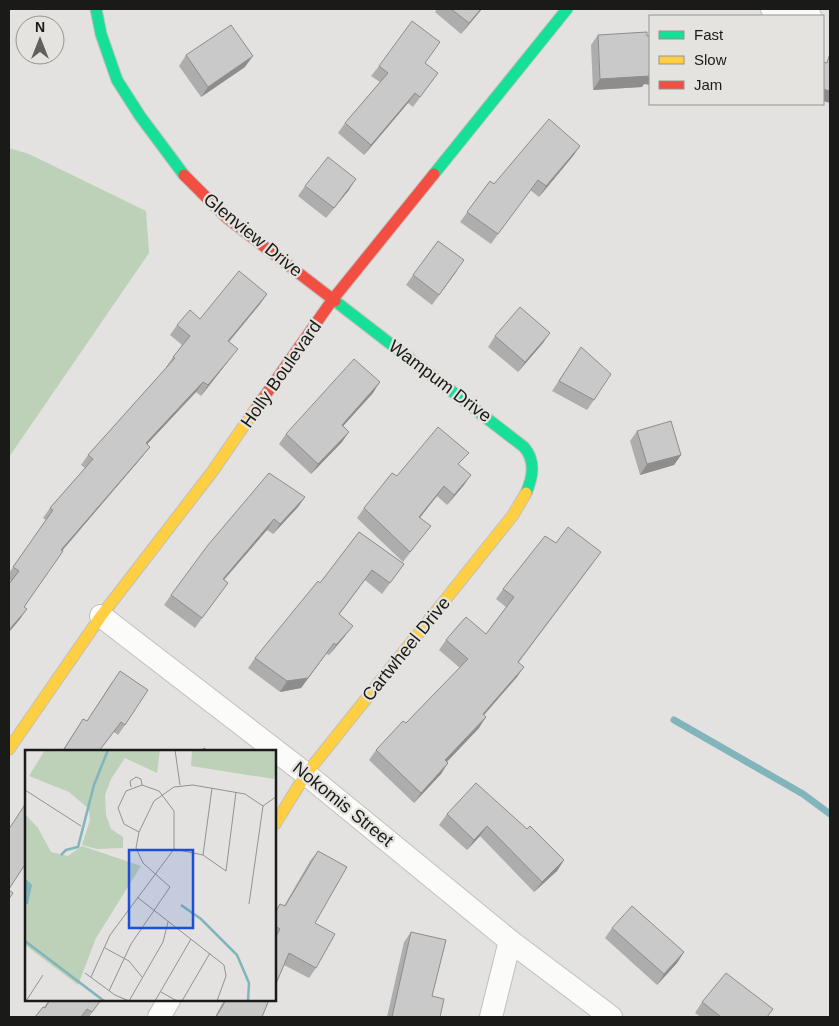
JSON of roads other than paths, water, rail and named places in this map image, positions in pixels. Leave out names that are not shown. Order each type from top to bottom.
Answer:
[{"type":"street","name":"Glenview Drive","points":[[96,9],[117,80],[140,116],[181,172],[227,218],[334,299]]},
{"type":"street","name":"Holly Boulevard","points":[[9,749],[101,616],[206,480],[334,299],[567,9]]},
{"type":"street","points":[[772,9],[805,15]]},
{"type":"street","name":"Wampum Drive","points":[[334,299],[508,433],[528,453],[533,474]]},
{"type":"street","name":"Cartwheel Drive","points":[[276,822],[306,774],[513,515],[527,493],[533,474]]},
{"type":"street","name":"Nokomis Street","points":[[101,616],[275,750]]},
{"type":"street","name":"Nokomis Street","points":[[276,751],[510,941],[611,1017]]},
{"type":"street","points":[[491,1017],[510,941]]},
{"type":"street","points":[[159,1017],[168,1001]]},
{"type":"waterway","points":[[674,720],[803,794],[830,814]]}]
